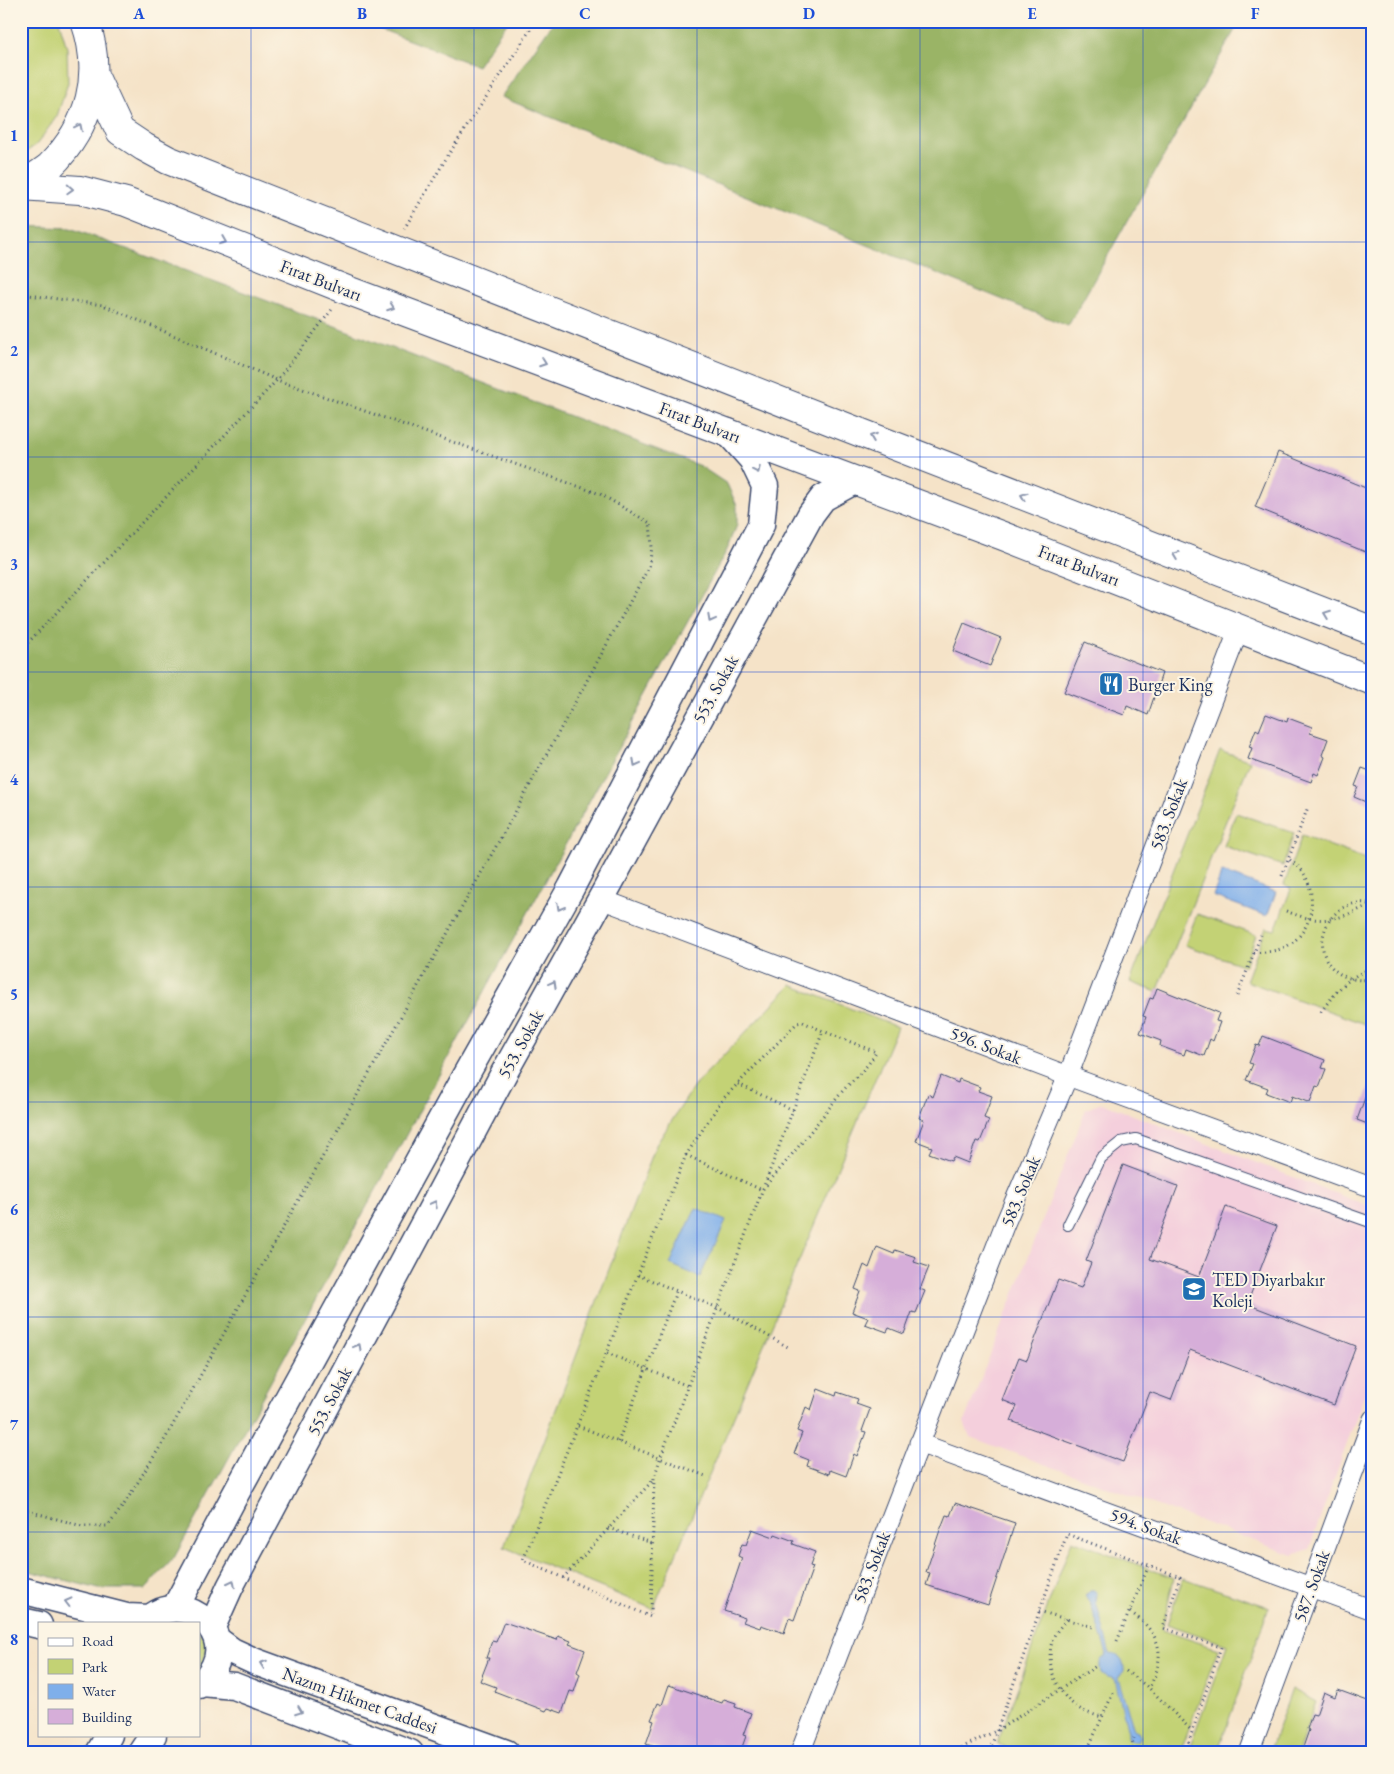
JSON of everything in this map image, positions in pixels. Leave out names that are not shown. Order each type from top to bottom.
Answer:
[{"type":"main road","points":[[21,186],[49,167],[72,140],[88,109],[94,75],[92,40],[85,21]]},
{"type":"main road","points":[[94,75],[120,131],[168,160],[1373,631]]},
{"type":"main road","name":"Fırat Bulvarı","points":[[21,186],[80,190],[126,202],[347,290],[1012,539],[1373,682]]},
{"type":"main road","points":[[21,1590],[148,1621],[162,1611],[176,1608],[235,1495],[459,1086],[571,888],[761,525],[765,486],[752,459],[728,432]]},
{"type":"main road","name":"553. Sokak","points":[[215,1634],[230,1587],[499,1082],[811,514],[823,498],[854,481]]},
{"type":"main road","name":"Nazım Hikmet Caddesi","points":[[176,1608],[190,1610],[202,1617],[232,1651],[256,1662],[506,1753]]},
{"type":"main road","points":[[21,1621],[38,1625]]},
{"type":"main road","points":[[200,1684],[210,1674],[216,1664],[218,1652],[215,1634]]},
{"type":"main road","name":"Nazım Hikmet Caddesi","points":[[200,1684],[234,1686],[410,1753]]},
{"type":"main road","points":[[99,1753],[108,1736]]},
{"type":"main road","points":[[141,1753],[152,1736]]},
{"type":"street","name":"583. Sokak","points":[[800,1753],[1004,1226],[1068,1076],[1239,629]]},
{"type":"street","name":"596. Sokak","points":[[601,899],[1068,1076],[1373,1188]]},
{"type":"street","name":"587. Sokak","points":[[1249,1753],[1373,1419]]},
{"type":"street","name":"594. Sokak","points":[[919,1443],[1373,1610]]},
{"type":"lane","points":[[1068,1225],[1101,1158],[1121,1142],[1136,1139],[1373,1223]]},
{"type":"path","points":[[393,249],[447,157],[536,21]]},
{"type":"path","points":[[21,650],[277,380],[347,290]]},
{"type":"path","points":[[21,294],[103,305],[277,380],[600,494],[650,523],[652,547],[649,567],[513,816],[180,1413],[123,1506],[108,1526],[82,1526],[21,1509]]},
{"type":"path","points":[[1282,876],[1308,807]]},
{"type":"path","points":[[1254,953],[1272,952],[1286,946],[1296,939],[1306,927],[1309,919],[1312,899],[1309,886],[1303,872],[1289,859]]},
{"type":"path","points":[[1373,903],[1352,903],[1340,908],[1324,929],[1322,942],[1325,955],[1332,966],[1342,975],[1367,980],[1373,978]]},
{"type":"path","points":[[1286,911],[1309,919],[1329,920],[1351,914],[1373,903]]},
{"type":"path","points":[[1237,996],[1261,935]]},
{"type":"path","points":[[1321,1012],[1334,994],[1350,978],[1373,968]]},
{"type":"path","points":[[762,1190],[791,1158],[843,1091],[872,1060],[876,1052],[802,1022],[797,1023],[722,1100],[686,1155],[523,1560],[651,1617],[654,1478],[660,1459],[718,1308],[762,1190],[823,1031]]},
{"type":"path","points":[[738,1084],[793,1110]]},
{"type":"path","points":[[686,1155],[762,1190]]},
{"type":"path","points":[[638,1276],[718,1308],[788,1347]]},
{"type":"path","points":[[618,1442],[676,1292]]},
{"type":"path","points":[[607,1353],[688,1386]]},
{"type":"path","points":[[578,1426],[708,1477]]},
{"type":"path","points":[[562,1578],[654,1478]]},
{"type":"path","points":[[608,1528],[652,1543]]},
{"type":"path","points":[[1008,1753],[991,1747],[1067,1534],[1180,1577],[1163,1628],[1220,1647],[1185,1753]]},
{"type":"path","points":[[1117,1641],[1149,1565]]},
{"type":"path","points":[[1039,1611],[1093,1627]]},
{"type":"path","points":[[1130,1612],[1147,1624],[1158,1648],[1157,1673],[1149,1688]]},
{"type":"path","points":[[1067,1619],[1058,1628],[1053,1638],[1051,1652],[1052,1667],[1060,1689],[1073,1704],[1082,1711],[1102,1717]]},
{"type":"path","points":[[957,1750],[998,1730],[1096,1666]]},
{"type":"path","points":[[1126,1671],[1149,1688],[1192,1731]]},
{"type":"path","points":[[1086,1753],[1114,1691]]},
{"type":"path","points":[[1130,1753],[1134,1738]]},
{"type":"shaded area","name":"TED Diyarbakır Koleji","points":[[1102,1103],[1373,1208],[1373,1371],[1309,1549],[1293,1555],[970,1437],[964,1422],[1086,1109]]},
{"type":"green space","points":[[21,21],[59,21],[67,48],[68,83],[57,116],[37,144],[21,156]]},
{"type":"green space","points":[[359,21],[508,21],[477,66]]},
{"type":"green space","points":[[554,21],[1240,21],[1068,326],[501,97]]},
{"type":"green space","points":[[21,226],[70,228],[335,326],[700,466],[727,484],[737,506],[737,525],[727,550],[174,1558],[145,1589],[99,1589],[21,1569]]},
{"type":"green space","points":[[1220,750],[1250,761],[1157,992],[1130,982]]},
{"type":"green space","points":[[1236,813],[1294,833],[1283,866],[1224,846]]},
{"type":"green space","points":[[1302,835],[1373,862],[1373,1027],[1246,981],[1266,928],[1275,930],[1291,889],[1284,885]]},
{"type":"green space","points":[[1197,914],[1256,935],[1245,966],[1185,945]]},
{"type":"green space","points":[[791,985],[897,1027],[653,1609],[504,1547],[656,1145],[695,1085]]},
{"type":"green space","points":[[1072,1540],[1174,1578],[1162,1630],[1218,1649],[1180,1753],[1023,1753],[997,1744]]},
{"type":"green space","points":[[1183,1578],[1269,1607],[1217,1753],[1194,1753],[1188,1751],[1227,1645],[1167,1624]]},
{"type":"green space","points":[[200,1632],[208,1645],[200,1673]]},
{"type":"green space","points":[[1292,1689],[1316,1702],[1298,1753],[1269,1753]]},
{"type":"water","points":[[1222,872],[1276,892],[1267,916],[1213,896]]},
{"type":"water","points":[[696,1208],[726,1221],[700,1277],[670,1264]]},
{"type":"water","points":[[1090,1591],[1095,1591],[1097,1594],[1096,1602],[1110,1654],[1119,1657],[1123,1664],[1124,1671],[1118,1678],[1134,1730],[1139,1733],[1137,1741],[1128,1739],[1115,1679],[1101,1673],[1100,1662],[1107,1654],[1090,1602],[1085,1596]]},
{"type":"building","points":[[1278,452],[1373,491],[1373,555],[1255,507]]},
{"type":"building","points":[[964,623],[1001,638],[990,666],[953,651]]},
{"type":"building","points":[[1085,642],[1162,673],[1148,715],[1127,706],[1124,715],[1064,692]]},
{"type":"building","points":[[1266,714],[1287,722],[1288,718],[1312,727],[1310,733],[1328,739],[1322,755],[1325,757],[1318,775],[1314,773],[1311,782],[1248,759],[1252,748],[1249,747],[1256,729],[1259,731]]},
{"type":"building","points":[[1362,768],[1373,772],[1373,805],[1354,797],[1358,787],[1355,786]]},
{"type":"building","points":[[1157,988],[1219,1013],[1216,1021],[1220,1022],[1213,1041],[1210,1039],[1204,1056],[1186,1049],[1184,1055],[1160,1046],[1161,1041],[1140,1033],[1146,1017],[1143,1016],[1150,998],[1153,999]]},
{"type":"building","points":[[1263,1036],[1325,1060],[1322,1068],[1326,1069],[1319,1087],[1316,1086],[1310,1103],[1292,1096],[1290,1102],[1266,1093],[1268,1088],[1246,1080],[1253,1064],[1249,1063],[1256,1045],[1259,1046]]},
{"type":"building","points":[[941,1076],[958,1083],[959,1079],[980,1087],[978,1091],[992,1096],[984,1118],[989,1120],[980,1142],[976,1141],[968,1163],[953,1157],[951,1161],[929,1153],[932,1147],[916,1141],[924,1120],[919,1118],[928,1094],[933,1097]]},
{"type":"building","points":[[1371,1081],[1373,1081],[1373,1126],[1357,1120]]},
{"type":"building","points":[[1123,1165],[1178,1186],[1150,1259],[1199,1277],[1226,1207],[1277,1226],[1247,1304],[1356,1346],[1334,1405],[1190,1350],[1171,1400],[1150,1392],[1123,1462],[1011,1421],[1017,1406],[1002,1400],[1019,1357],[1027,1360],[1058,1280],[1081,1288],[1091,1263],[1086,1261]]},
{"type":"building","points":[[877,1247],[894,1254],[895,1250],[916,1257],[914,1262],[929,1267],[920,1289],[925,1291],[916,1313],[912,1312],[904,1334],[889,1328],[887,1332],[865,1324],[868,1318],[852,1312],[860,1291],[855,1289],[864,1265],[869,1268]]},
{"type":"building","points":[[818,1389],[836,1396],[837,1392],[858,1399],[856,1404],[870,1409],[862,1431],[866,1432],[857,1456],[854,1454],[846,1476],[830,1470],[829,1474],[807,1466],[809,1460],[794,1454],[802,1433],[797,1431],[806,1407],[811,1410]]},
{"type":"building","points":[[955,1503],[1015,1523],[988,1605],[926,1585],[930,1573],[926,1572],[939,1533],[946,1515],[950,1516]]},
{"type":"building","points":[[752,1529],[774,1537],[775,1534],[794,1541],[793,1544],[815,1552],[810,1566],[813,1567],[794,1620],[789,1618],[784,1633],[761,1625],[760,1628],[743,1622],[745,1618],[724,1611],[742,1558],[738,1556],[742,1544],[746,1545]]},
{"type":"building","points":[[504,1622],[557,1640],[558,1636],[571,1641],[569,1644],[585,1650],[577,1672],[580,1674],[574,1692],[570,1691],[562,1713],[548,1708],[546,1711],[494,1691],[496,1687],[480,1681],[489,1658],[486,1658],[492,1641],[496,1642]]},
{"type":"building","points":[[669,1685],[722,1703],[724,1699],[736,1703],[735,1707],[751,1713],[743,1735],[746,1736],[740,1753],[660,1753],[661,1749],[646,1744],[654,1721],[651,1720],[658,1703],[662,1705]]},
{"type":"building","points":[[1338,1690],[1373,1703],[1373,1753],[1301,1753],[1312,1714],[1316,1715],[1324,1692],[1335,1697]]},
{"type":"place","name":"Burger King","points":[[1111,684]]},
{"type":"place","name":"TED Diyarbakır Koleji","points":[[1194,1289]]}]
